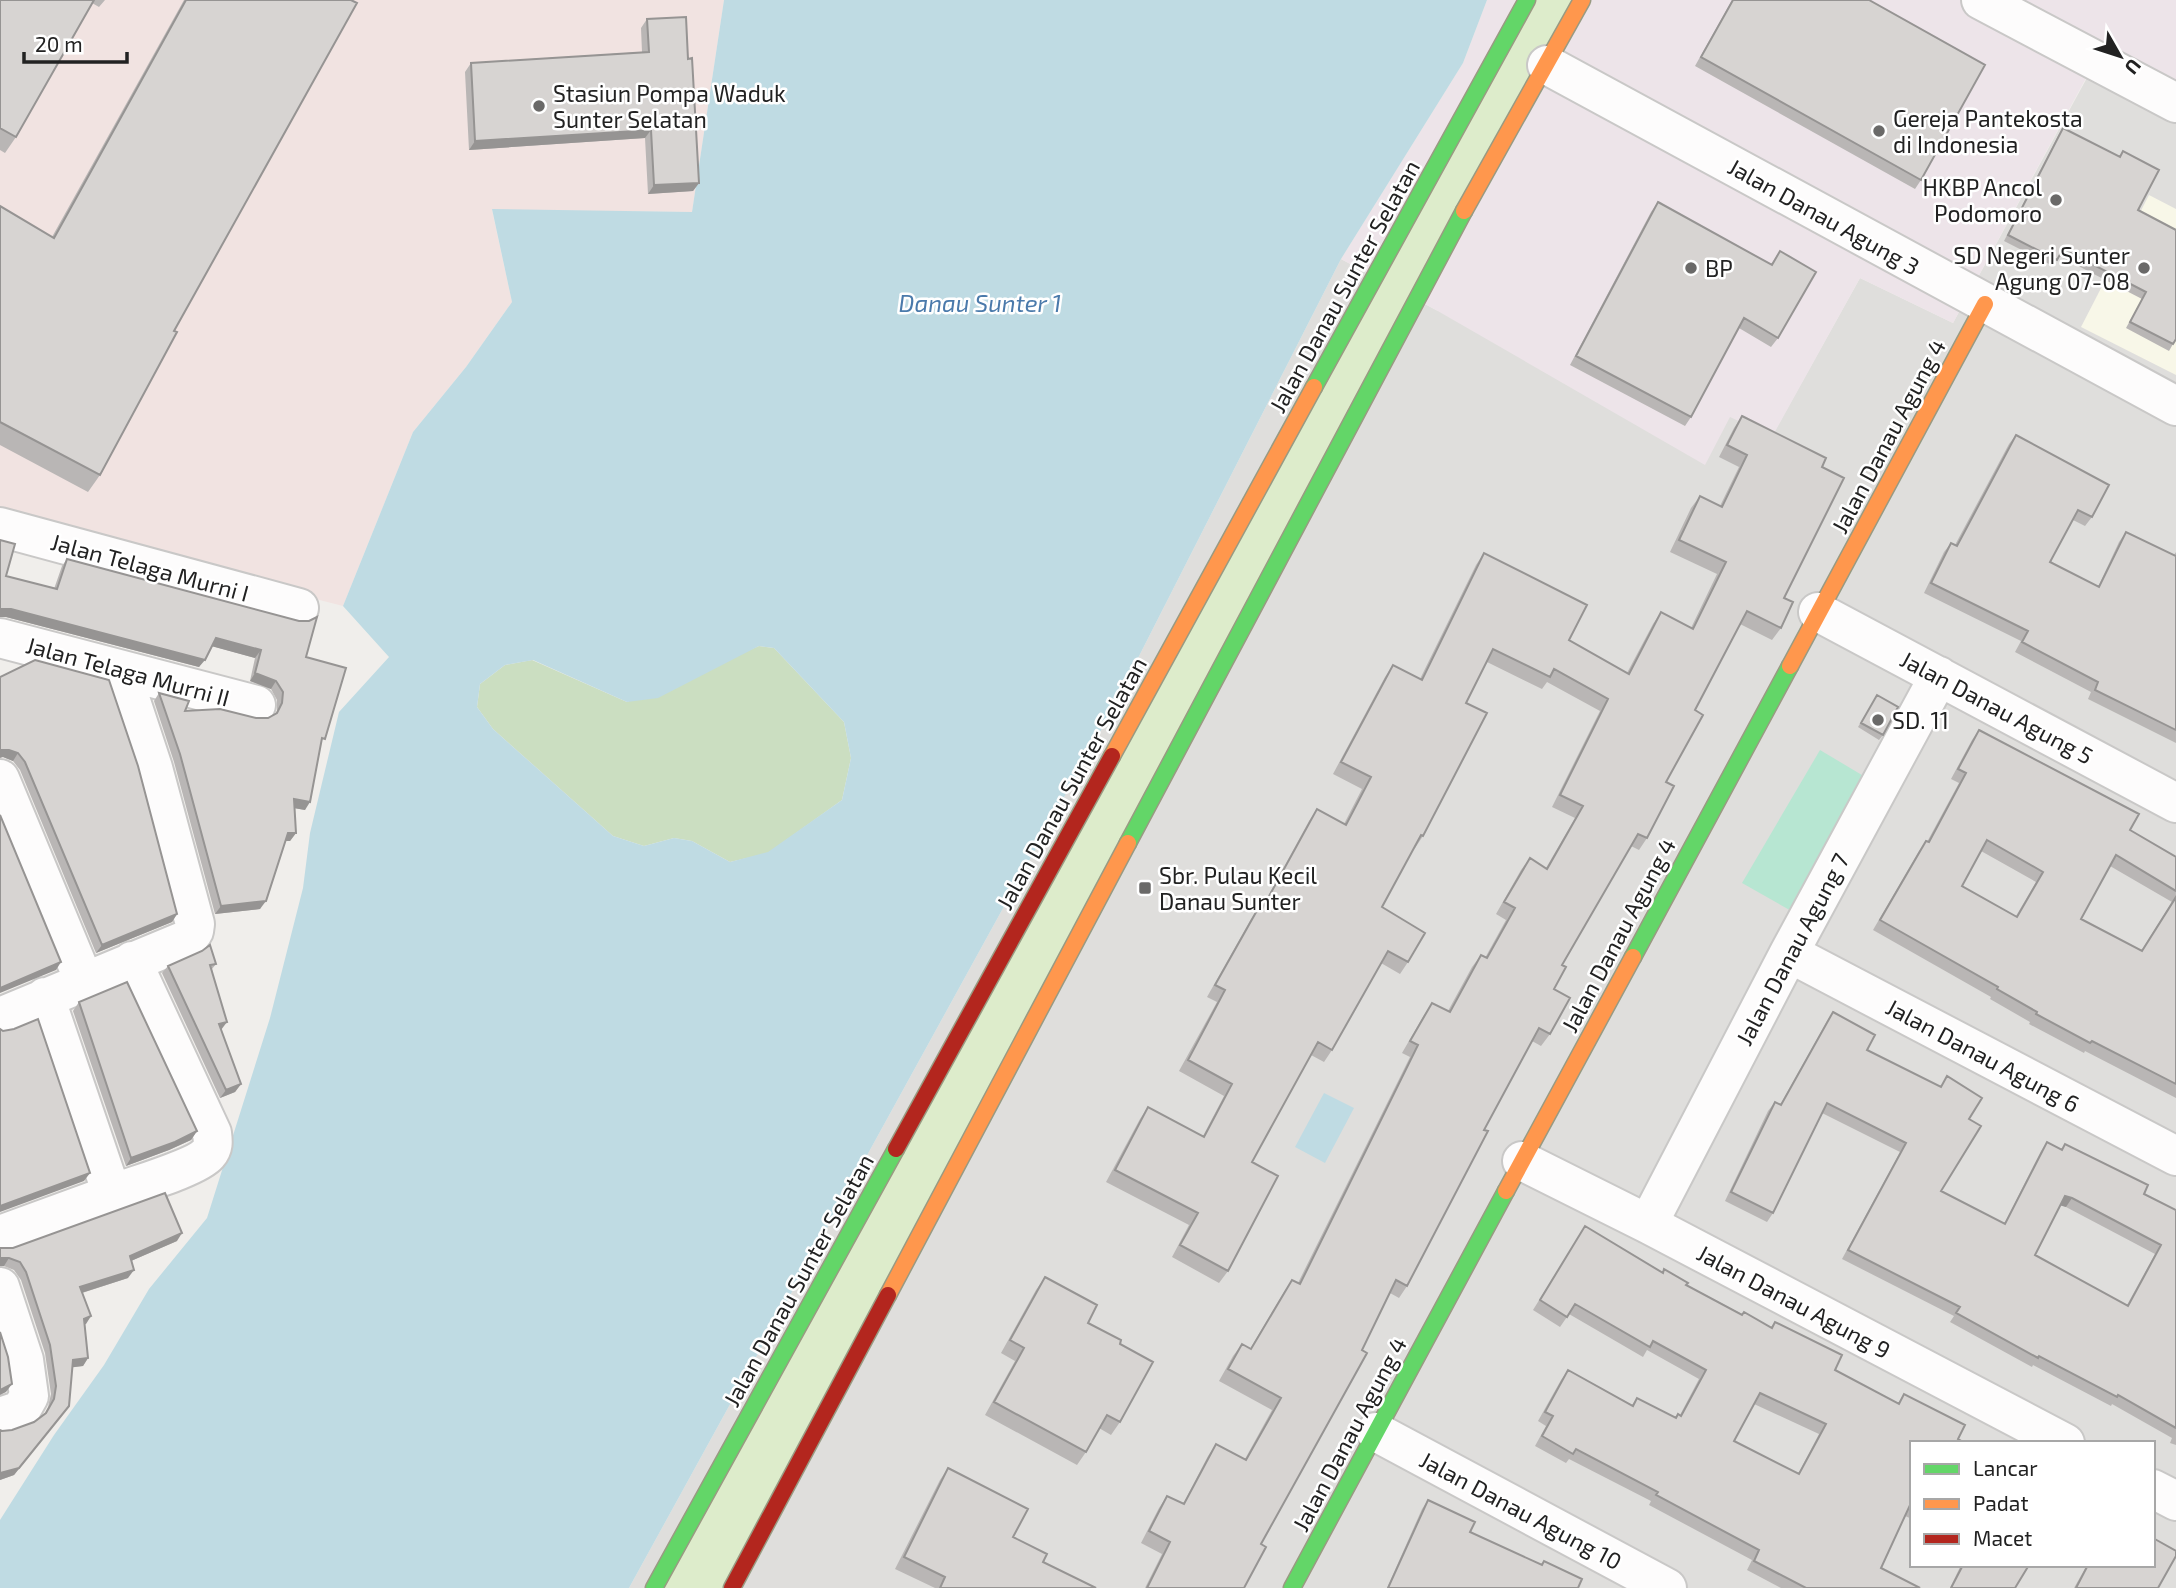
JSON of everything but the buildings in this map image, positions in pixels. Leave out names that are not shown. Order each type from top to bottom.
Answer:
[{"type":"street","name":"Jalan Danau Sunter Selatan","points":[[654,1588],[1527,0]]},
{"type":"street","points":[[732,1588],[1472,196],[1582,0]]},
{"type":"street","points":[[1981,0],[2176,103]]},
{"type":"street","name":"Jalan Danau Agung 3","points":[[1547,65],[2176,405]]},
{"type":"street","name":"Jalan Danau Agung 4","points":[[1292,1588],[1985,304]]},
{"type":"street","name":"Jalan Telaga Murni I","points":[[0,527],[299,608]]},
{"type":"street","name":"Jalan Danau Agung 5","points":[[1818,612],[2176,803]]},
{"type":"street","name":"Jalan Telaga Murni II","points":[[0,638],[256,705]]},
{"type":"street","points":[[0,1017],[188,939],[194,931],[195,924],[152,768],[121,671]]},
{"type":"street","name":"Jalan Danau Agung 7","points":[[1648,1224],[1789,953],[1939,676]]},
{"type":"street","points":[[0,779],[84,981]]},
{"type":"street","name":"Jalan Danau Agung 6","points":[[1789,953],[2176,1156]]},
{"type":"street","points":[[0,1235],[195,1163],[208,1154],[213,1144],[212,1133],[132,961]]},
{"type":"street","points":[[45,997],[112,1194]]},
{"type":"street","name":"Jalan Danau Agung 9","points":[[1522,1161],[1648,1224],[2060,1441]]},
{"type":"street","points":[[0,1287],[24,1360],[29,1396],[21,1410],[0,1417]]},
{"type":"street","name":"Jalan Danau Agung 10","points":[[1376,1432],[1667,1588]]},
{"type":"street","points":[[2155,1490],[2176,1501]]},
{"type":"shaded area","points":[[0,0],[724,0],[692,212],[492,210],[512,302],[466,367],[413,432],[343,606],[0,518]]},
{"type":"shaded area","points":[[1487,0],[2176,0],[2176,80],[2105,43],[1953,323],[1860,278],[1772,437],[1730,417],[1705,465],[1436,310],[1341,259],[1463,63]]},
{"type":"shaded area","points":[[2106,43],[2176,80],[2176,1588],[629,1588],[1106,721],[1341,259],[1436,310],[1730,416],[1772,436],[1860,278],[1953,323]]},
{"type":"shaded area","name":"SD Negeri Sunter Agung 07-08","points":[[2149,195],[2176,209],[2176,375],[2081,327]]},
{"type":"green space","points":[[1527,0],[1585,0],[732,1588],[655,1588]]},
{"type":"green space","points":[[759,646],[774,648],[844,722],[851,758],[842,800],[768,853],[730,862],[692,841],[674,838],[644,846],[613,836],[493,729],[477,707],[480,684],[505,665],[532,660],[627,702]]},
{"type":"green space","points":[[1820,750],[1872,781],[1795,913],[1742,883]]},
{"type":"water","name":"Danau Sunter 1","points":[[724,0],[1487,0],[1463,63],[1341,259],[1106,721],[629,1588],[0,1588],[0,1520],[54,1435],[104,1365],[149,1289],[207,1218],[270,1018],[303,888],[310,833],[339,712],[389,657],[343,606],[413,432],[466,367],[512,302],[492,209],[692,212]],"holes":[[[759,646],[774,648],[844,722],[851,758],[842,800],[768,852],[730,862],[692,841],[674,838],[644,846],[613,836],[493,729],[477,707],[480,684],[505,665],[533,660],[627,702],[658,698]]]},
{"type":"water","points":[[1324,1093],[1354,1108],[1325,1163],[1295,1147]]},
{"type":"traffic: fast","points":[[1314,387],[1527,0]]},
{"type":"traffic: fast","points":[[1128,843],[1464,211]]},
{"type":"traffic: fast","points":[[1633,957],[1790,666]]},
{"type":"traffic: fast","points":[[654,1588],[896,1149]]},
{"type":"traffic: fast","points":[[1292,1588],[1506,1191]]},
{"type":"traffic: slow","points":[[1464,211],[1582,0]]},
{"type":"traffic: slow","points":[[1790,666],[1985,304]]},
{"type":"traffic: slow","points":[[1112,756],[1314,387]]},
{"type":"traffic: slow","points":[[888,1295],[1128,843]]},
{"type":"traffic: slow","points":[[1506,1191],[1633,957]]},
{"type":"traffic: jam","points":[[896,1149],[1112,756]]},
{"type":"traffic: jam","points":[[732,1588],[888,1295]]},
{"type":"place","name":"Stasiun Pompa Waduk Sunter Selatan","points":[[539,106]]},
{"type":"place","name":"Gereja Pantekosta di Indonesia","points":[[1879,131]]},
{"type":"place","name":"HKBP Ancol Podomoro","points":[[2056,200]]},
{"type":"place","name":"BP","points":[[1691,268]]},
{"type":"place","name":"SD Negeri Sunter Agung 07-08","points":[[2144,268]]},
{"type":"place","name":"SD. 11","points":[[1878,720]]},
{"type":"place","name":"Sbr. Pulau Kecil Danau Sunter","points":[[1145,888]]}]
